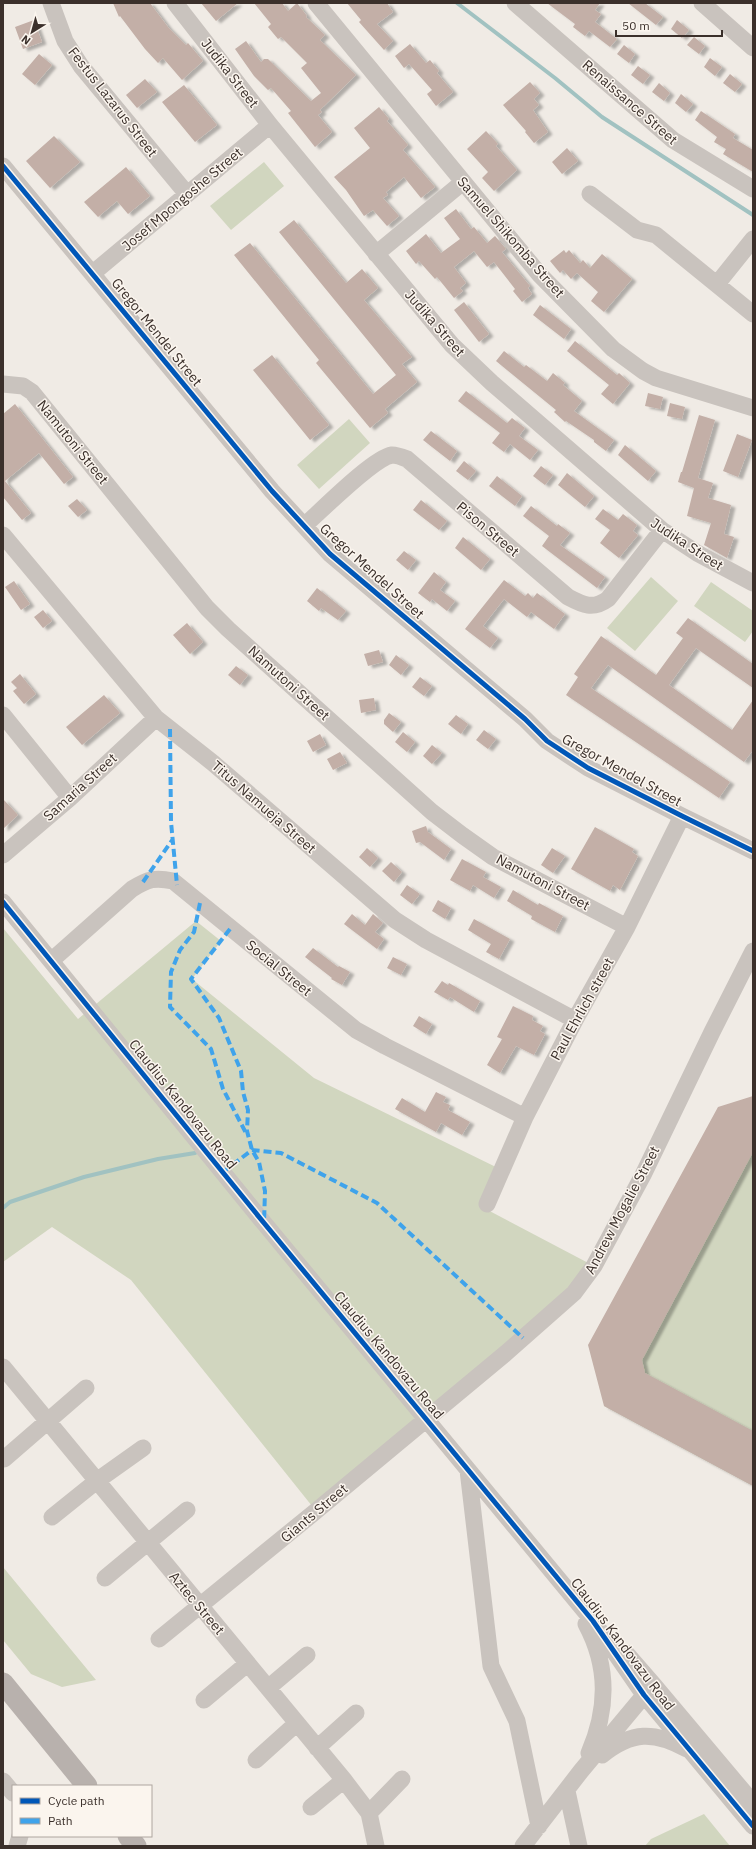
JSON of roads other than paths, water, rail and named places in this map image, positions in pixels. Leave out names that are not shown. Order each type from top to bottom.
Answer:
[{"type":"main road","points":[[3,1683],[86,1785]]},
{"type":"street","name":"Festus Lazarus Street","points":[[51,3],[65,41],[81,66],[187,194]]},
{"type":"street","name":"Judika Street","points":[[175,3],[270,125],[442,334],[469,362],[662,530],[697,553],[753,583]]},
{"type":"street","name":"Samuel Shikomba Street","points":[[316,3],[540,275],[613,349],[643,371],[656,378],[753,408]]},
{"type":"street","name":"Renaissance Street","points":[[515,3],[673,140],[753,189]]},
{"type":"street","points":[[702,3],[753,48]]},
{"type":"street","name":"Josef Mpongoshe Street","points":[[93,273],[270,125]]},
{"type":"street","name":"Gregor Mendel Street","points":[[3,166],[272,491],[330,554],[525,719],[547,741],[588,768],[753,851]]},
{"type":"street","points":[[376,254],[463,182]]},
{"type":"street","points":[[590,194],[637,230],[656,235],[753,314]]},
{"type":"street","points":[[717,284],[753,239]]},
{"type":"street","name":"Namutoni Street","points":[[3,384],[23,386],[32,392],[212,613],[432,812],[493,857],[628,926]]},
{"type":"street","name":"Pison Street","points":[[304,526],[375,462],[393,455],[400,456],[407,459],[568,597],[579,603],[590,606],[600,605],[608,599],[662,530]]},
{"type":"street","name":"Titus Namueja Street","points":[[3,535],[156,718],[214,763],[396,920],[426,940],[575,1020]]},
{"type":"street","points":[[3,715],[70,798]]},
{"type":"street","name":"Samaria Street","points":[[3,855],[70,798],[156,718]]},
{"type":"street","name":"Paul Ehrlich street","points":[[487,1204],[525,1117],[575,1020],[628,926],[682,816]]},
{"type":"street","name":"Social Street","points":[[52,960],[143,882],[158,878],[173,881],[356,1030],[525,1117]]},
{"type":"street","name":"Claudius Kandovazu Road","points":[[3,902],[52,960],[259,1217],[649,1689],[753,1803]]},
{"type":"street","name":"Andrew Mogalie Street","points":[[426,1418],[554,1312],[574,1293],[586,1278],[644,1175],[708,1039],[753,951]]},
{"type":"street","name":"Aztec Street","points":[[3,1367],[98,1480],[147,1543],[344,1780],[368,1813],[376,1846]]},
{"type":"street","points":[[4,1459],[86,1388]]},
{"type":"street","name":"Giants Street","points":[[159,1639],[316,1511],[426,1418]]},
{"type":"street","points":[[52,1517],[98,1480],[143,1448]]},
{"type":"street","points":[[468,1470],[491,1666],[517,1721],[539,1826]]},
{"type":"street","points":[[105,1578],[188,1510]]},
{"type":"street","points":[[566,1588],[589,1631],[597,1651],[602,1676],[604,1699],[598,1732],[581,1771]]},
{"type":"street","points":[[268,1688],[307,1655]]},
{"type":"street","points":[[204,1700],[247,1664]]},
{"type":"street","points":[[523,1846],[581,1771],[649,1689]]},
{"type":"street","name":"Claudius Kandovazu Road","points":[[649,1689],[692,1752],[753,1826]]},
{"type":"street","points":[[317,1748],[356,1713]]},
{"type":"street","points":[[256,1760],[297,1723]]},
{"type":"street","points":[[581,1771],[613,1746],[633,1737],[646,1735],[671,1740],[692,1752]]},
{"type":"street","points":[[368,1813],[402,1778]]},
{"type":"street","points":[[311,1807],[344,1780]]},
{"type":"street","points":[[3,1781],[12,1792]]},
{"type":"street","points":[[567,1791],[579,1846]]},
{"type":"waterway","points":[[457,3],[555,78],[602,117],[753,215]]},
{"type":"waterway","points":[[3,1208],[10,1202],[84,1177],[158,1159],[195,1153]]}]
